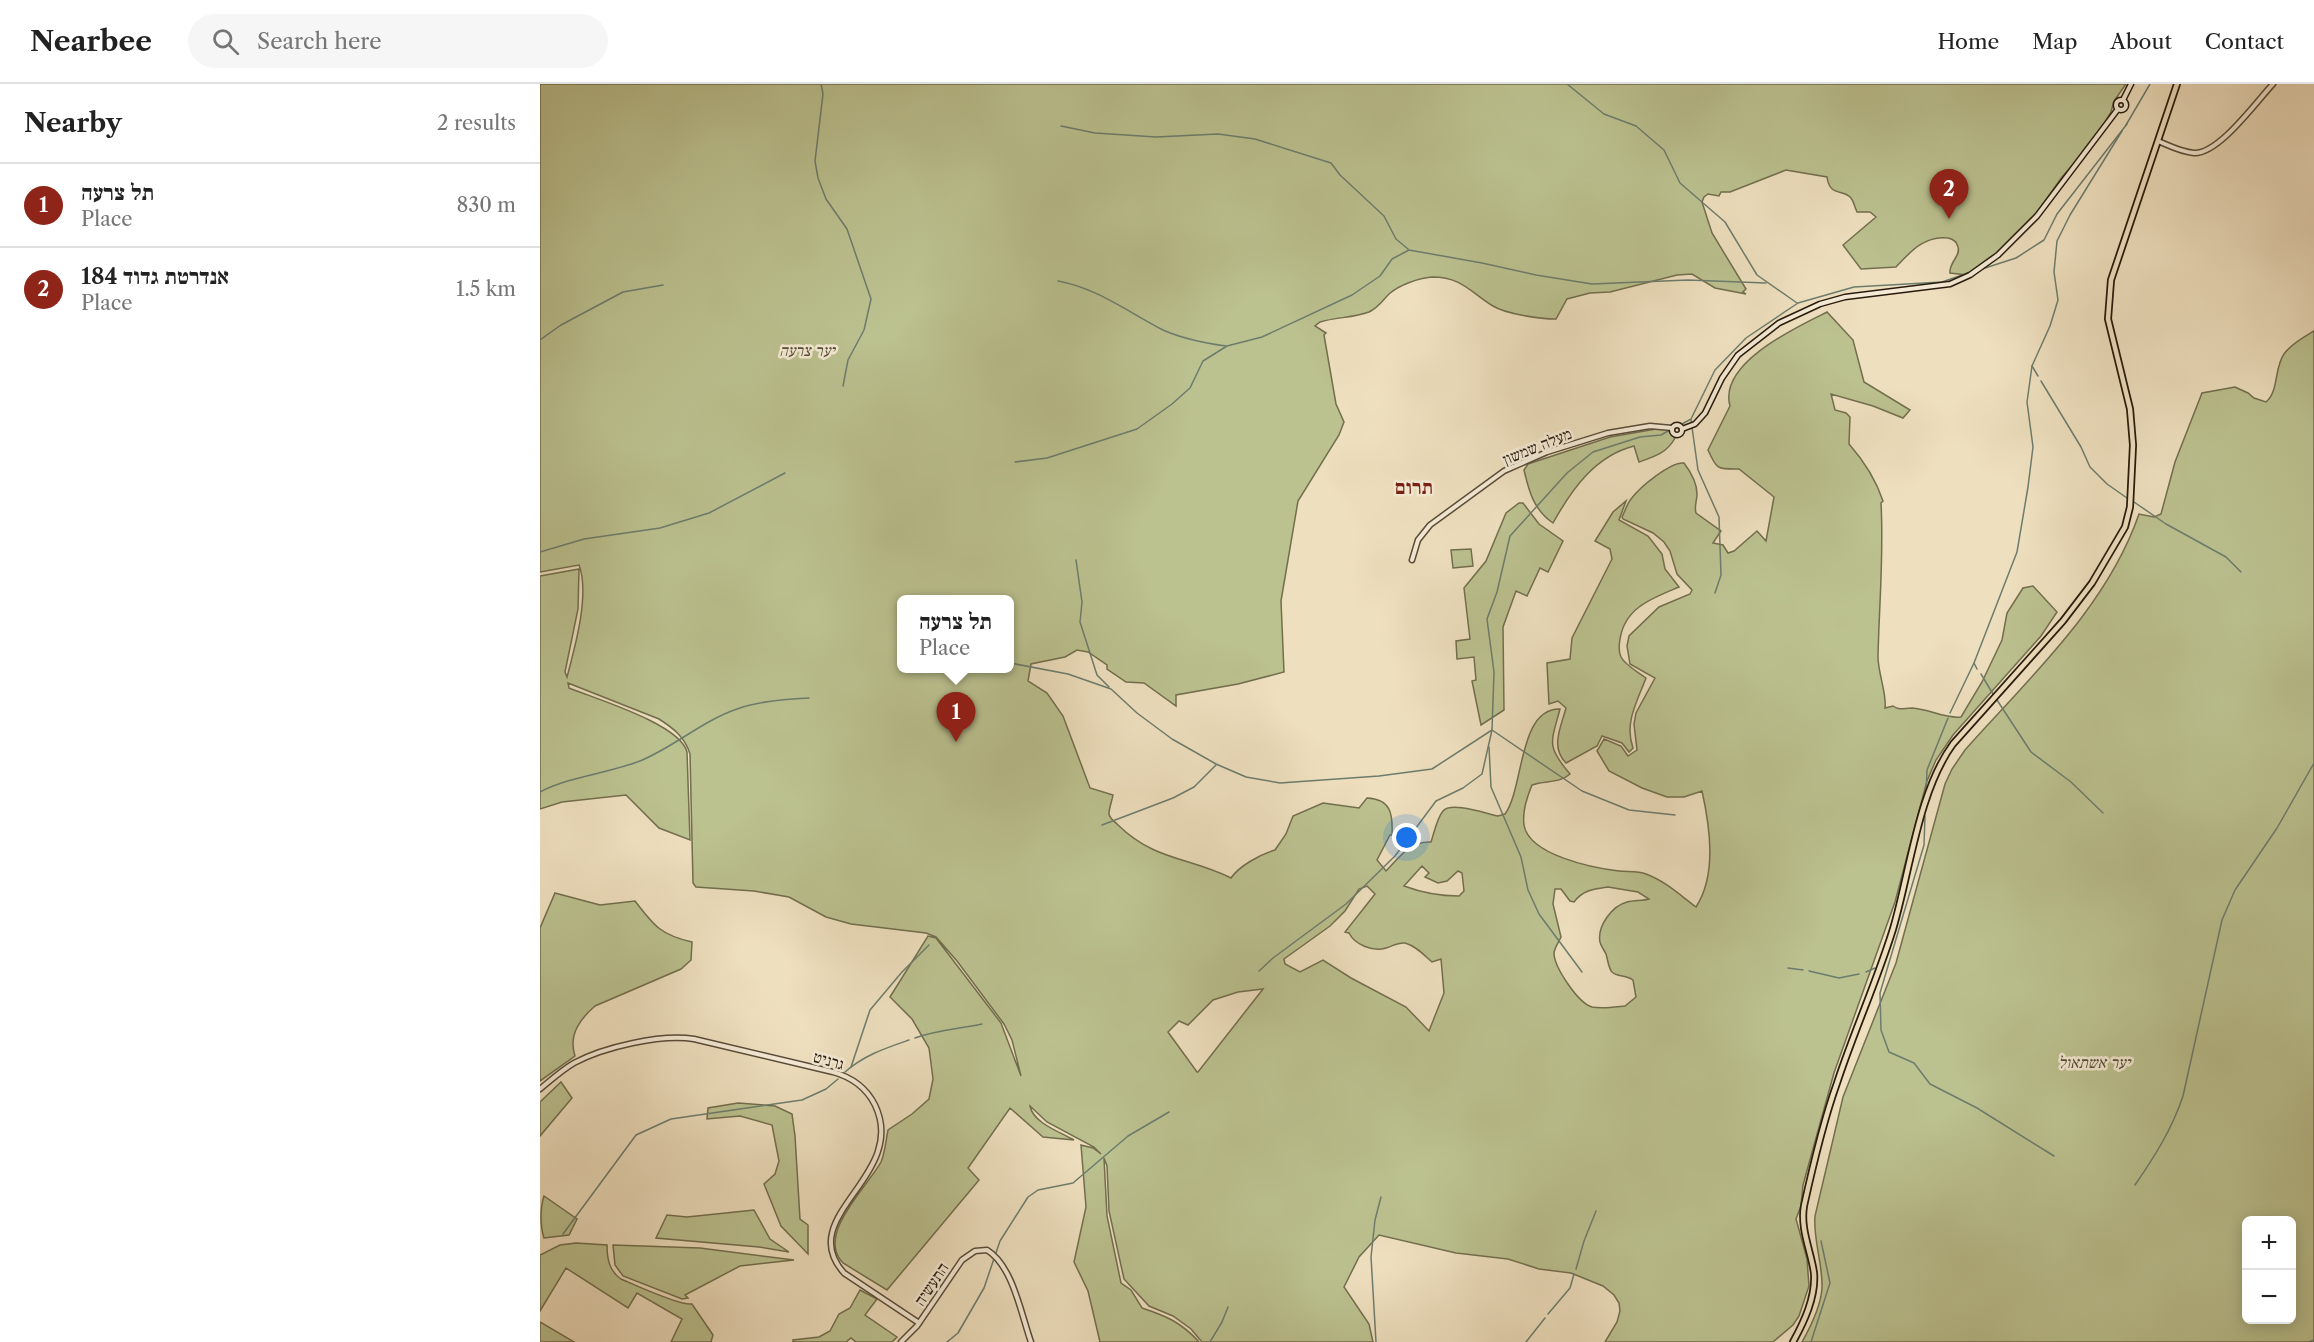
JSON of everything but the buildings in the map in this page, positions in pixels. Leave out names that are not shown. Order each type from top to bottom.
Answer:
[{"type":"highway","points":[[1793,1342],[1801,1327],[1814,1289],[1814,1273],[1806,1245],[1803,1217],[1809,1187],[1836,1085],[1892,930],[1922,815],[1936,774],[1943,757],[1953,744],[2063,621],[2092,583],[2125,527],[2130,507],[2133,445],[2130,409],[2108,319],[2108,298],[2111,280],[2177,84]]},
{"type":"street","points":[[1682,429],[1680,434],[1672,433],[1672,428],[1678,425],[1682,429],[1687,429],[1695,424],[1705,413],[1722,378],[1738,355],[1779,323],[1820,303],[1845,297],[1950,284],[1970,275],[1998,255],[2037,216],[2118,109],[2117,101],[2123,100],[2132,84]]},
{"type":"street","points":[[2158,141],[2193,153],[2206,150],[2218,142],[2273,84]]},
{"type":"street","name":"מעלה שמשון","points":[[1412,560],[1418,540],[1430,525],[1467,496],[1510,468],[1547,452],[1617,431],[1650,426],[1672,428]]},
{"type":"street","name":"גרניט","points":[[540,1089],[566,1068],[593,1055],[646,1042],[680,1038],[694,1039],[832,1072],[852,1080],[868,1094],[876,1107],[881,1124],[881,1142],[871,1168],[836,1220],[832,1236],[832,1252],[838,1267],[844,1273],[919,1323]]},
{"type":"street","name":"התעשיה","points":[[901,1342],[919,1323],[962,1260],[975,1251],[987,1250],[998,1258],[1007,1272],[1031,1342]]},
{"type":"green space","name":"יער צרעה","points":[[540,84],[2126,84],[2114,101],[2111,112],[2094,141],[2062,177],[2031,221],[1989,261],[1967,275],[1950,273],[1958,250],[1956,242],[1948,238],[1925,242],[1896,267],[1861,269],[1843,245],[1876,217],[1870,212],[1857,212],[1851,198],[1831,188],[1827,177],[1786,170],[1730,192],[1721,192],[1719,196],[1708,194],[1702,202],[1712,233],[1746,289],[1743,292],[1746,294],[1715,288],[1692,274],[1677,275],[1610,292],[1590,293],[1567,299],[1556,319],[1549,319],[1499,309],[1458,282],[1432,277],[1415,280],[1398,288],[1369,312],[1320,322],[1315,326],[1326,333],[1324,335],[1336,404],[1344,422],[1339,435],[1298,501],[1281,601],[1284,672],[1238,684],[1176,695],[1176,706],[1144,683],[1126,682],[1088,652],[1077,650],[1065,657],[1031,664],[1028,681],[1047,693],[1063,716],[1090,788],[1113,795],[1109,809],[1112,820],[1145,846],[1231,878],[1251,861],[1275,850],[1286,834],[1293,816],[1323,803],[1359,808],[1367,798],[1381,801],[1386,805],[1391,814],[1392,835],[1377,860],[1386,871],[1411,847],[1423,842],[1431,842],[1439,818],[1447,808],[1461,808],[1498,816],[1505,814],[1516,787],[1529,735],[1536,721],[1546,712],[1560,709],[1553,744],[1557,757],[1570,774],[1557,781],[1532,785],[1524,815],[1524,825],[1528,835],[1549,852],[1564,858],[1594,867],[1640,872],[1660,880],[1696,907],[1707,880],[1710,850],[1702,791],[1684,797],[1667,797],[1642,788],[1609,771],[1597,751],[1604,739],[1621,746],[1628,756],[1637,750],[1634,724],[1636,713],[1655,678],[1630,664],[1627,646],[1629,636],[1659,607],[1690,594],[1692,590],[1677,574],[1670,551],[1664,542],[1653,533],[1622,517],[1627,505],[1641,488],[1663,471],[1684,463],[1696,486],[1696,513],[1721,531],[1713,543],[1723,545],[1728,553],[1734,551],[1757,531],[1766,541],[1774,497],[1739,469],[1726,469],[1716,465],[1708,450],[1730,406],[1729,390],[1736,375],[1748,361],[1780,337],[1827,312],[1853,340],[1864,382],[1910,410],[1903,418],[1873,406],[1831,394],[1835,410],[1846,413],[1850,417],[1849,444],[1869,471],[1883,501],[1881,503],[1882,561],[1878,657],[1885,708],[1893,706],[1900,709],[1912,708],[1949,717],[1961,717],[1982,682],[2002,640],[2007,613],[2023,588],[2033,586],[2057,612],[2041,636],[1953,735],[1936,760],[1927,781],[1895,902],[1834,1073],[1803,1185],[1801,1206],[1796,1219],[1807,1259],[1809,1286],[1799,1316],[1793,1325],[1773,1342],[1605,1342],[1617,1322],[1620,1311],[1619,1303],[1614,1295],[1603,1286],[1571,1273],[1539,1269],[1508,1259],[1456,1253],[1379,1235],[1359,1257],[1344,1287],[1369,1324],[1373,1342],[1202,1342],[1191,1329],[1173,1316],[1149,1306],[1124,1279],[1109,1211],[1107,1166],[1104,1158],[1107,1216],[1121,1283],[1131,1290],[1142,1308],[1173,1320],[1199,1342],[1100,1342],[1088,1291],[1074,1262],[1086,1207],[1081,1145],[1093,1148],[1101,1154],[1094,1147],[1047,1122],[1030,1106],[1032,1112],[1042,1122],[1074,1140],[1043,1137],[1010,1108],[968,1168],[979,1180],[887,1290],[843,1263],[836,1252],[835,1239],[839,1225],[881,1162],[888,1130],[929,1099],[933,1079],[929,1048],[912,1019],[890,997],[928,936],[936,938],[1001,1023],[1021,1076],[1012,1040],[1004,1024],[936,937],[926,933],[851,924],[826,917],[789,897],[754,891],[696,887],[693,883],[690,754],[678,734],[659,719],[568,683],[569,688],[654,722],[681,742],[687,752],[690,840],[659,828],[626,795],[562,802],[540,809],[540,576],[579,569],[578,609],[565,672],[567,677],[582,605],[582,577],[579,565],[540,572]],"holes":[[[1422,866],[1429,873],[1425,877],[1438,883],[1447,881],[1458,871],[1462,873],[1464,891],[1459,896],[1445,895],[1404,886]],[[1367,886],[1375,894],[1345,932],[1349,933],[1355,941],[1370,948],[1381,949],[1405,943],[1416,948],[1432,962],[1441,959],[1444,993],[1429,1031],[1406,1007],[1351,978],[1323,960],[1300,972],[1285,964],[1284,959],[1330,926],[1345,911],[1359,889]],[[1608,887],[1638,892],[1649,899],[1621,904],[1603,923],[1600,942],[1609,966],[1616,975],[1633,980],[1636,997],[1625,1006],[1600,1008],[1592,1007],[1580,999],[1558,968],[1554,954],[1561,937],[1553,904],[1555,889],[1561,889],[1570,901],[1574,902],[1593,889]],[[1263,989],[1197,1072],[1168,1032],[1179,1021],[1188,1025],[1213,1000],[1238,992]]]},
{"type":"green space","name":"יער אשתאול","points":[[2314,331],[2314,1342],[1802,1342],[1820,1302],[1822,1279],[1815,1234],[1815,1216],[1843,1097],[1896,963],[1945,784],[1952,769],[1965,750],[2040,668],[2087,611],[2125,548],[2139,514],[2154,517],[2161,514],[2175,462],[2202,393],[2235,387],[2266,402],[2273,392],[2281,360],[2294,344]]},
{"type":"green space","points":[[1667,429],[1675,438],[1664,451],[1639,462],[1634,446],[1620,451],[1608,457],[1586,476],[1568,498],[1553,523],[1541,512],[1530,493],[1524,470],[1528,464],[1610,437]]},
{"type":"green space","points":[[1626,501],[1619,520],[1648,536],[1662,554],[1665,569],[1679,587],[1642,605],[1634,611],[1623,628],[1619,646],[1621,657],[1646,678],[1631,721],[1633,748],[1629,752],[1622,743],[1602,736],[1597,746],[1566,763],[1561,757],[1558,737],[1566,708],[1558,701],[1549,704],[1547,663],[1570,659],[1572,638],[1612,559],[1610,549],[1595,541],[1613,512]]},
{"type":"green space","points":[[1519,503],[1523,503],[1539,524],[1563,541],[1548,572],[1540,568],[1527,596],[1516,591],[1503,627],[1504,710],[1481,725],[1472,681],[1476,680],[1474,657],[1457,659],[1456,641],[1470,639],[1464,588],[1486,561],[1506,513]]},
{"type":"green space","points":[[1471,549],[1473,566],[1453,568],[1451,550]]},
{"type":"green space","points":[[555,893],[600,905],[635,901],[665,933],[692,942],[691,960],[681,969],[595,1006],[585,1016],[574,1034],[575,1056],[540,1081],[540,928]]},
{"type":"green space","points":[[561,1082],[572,1098],[540,1136],[540,1102]]},
{"type":"green space","points":[[738,1103],[775,1106],[792,1114],[800,1219],[808,1225],[808,1254],[781,1226],[764,1184],[775,1174],[779,1161],[772,1125],[740,1116],[707,1119],[708,1108]]},
{"type":"green space","points":[[544,1196],[577,1219],[569,1235],[544,1238],[541,1217]]},
{"type":"green space","points":[[754,1210],[770,1239],[789,1252],[759,1247],[656,1238],[667,1215],[687,1217]]},
{"type":"green space","points":[[576,1243],[607,1245],[610,1264],[621,1279],[668,1299],[692,1304],[713,1335],[711,1342],[671,1342],[682,1319],[637,1293],[628,1308],[566,1268],[540,1311],[540,1255],[560,1245]]},
{"type":"green space","points":[[613,1245],[700,1248],[794,1260],[740,1266],[685,1295],[688,1298],[682,1299],[623,1276],[615,1265]]},
{"type":"green space","points":[[860,1290],[877,1299],[865,1315],[897,1337],[892,1342],[856,1342],[851,1338],[846,1342],[793,1342],[793,1340],[819,1337],[830,1331],[839,1314],[850,1308]]},
{"type":"green space","points":[[540,1322],[574,1342],[540,1342]]},
{"type":"waterway","points":[[821,84],[823,94],[815,161],[818,178],[826,199],[847,229],[871,299],[864,330],[848,360],[843,386]]},
{"type":"waterway","points":[[1567,84],[1604,114],[1636,126],[1664,150],[1680,183],[1725,222],[1757,275],[1797,303]]},
{"type":"waterway","points":[[2126,125],[2150,84]]},
{"type":"waterway","points":[[1982,269],[2016,258],[2044,240],[2057,214],[2127,124]]},
{"type":"waterway","points":[[1061,126],[1095,133],[1156,137],[1218,134],[1255,139],[1331,163],[1340,175],[1384,216],[1396,239],[1408,249]]},
{"type":"waterway","points":[[1950,713],[1974,663],[2017,552],[2033,447],[2027,402],[2032,366],[2050,326],[2058,300],[2054,272],[2057,241],[2070,215],[2122,131]]},
{"type":"waterway","points":[[1015,462],[1047,458],[1137,429],[1190,388],[1203,361],[1227,346],[1262,337],[1352,295],[1380,276],[1392,259],[1409,250],[1592,284],[1688,280],[1766,283]]},
{"type":"waterway","points":[[1675,428],[1691,419],[1715,370],[1746,338],[1798,303],[1854,287],[1942,282],[1971,272]]},
{"type":"waterway","points":[[1058,281],[1086,289],[1112,301],[1163,330],[1194,340],[1226,346]]},
{"type":"waterway","points":[[540,340],[561,325],[623,292],[663,285]]},
{"type":"waterway","points":[[2032,366],[2038,376]]},
{"type":"waterway","points":[[2041,381],[2081,447],[2090,467],[2107,484],[2127,498]]},
{"type":"waterway","points":[[1691,420],[1698,470],[1719,517],[1721,575],[1715,593]]},
{"type":"waterway","points":[[1259,971],[1346,904],[1395,856],[1436,801],[1463,788],[1482,774],[1492,730],[1494,672],[1487,619],[1497,592],[1510,536],[1567,473],[1593,452],[1640,437],[1661,435],[1670,430]]},
{"type":"waterway","points":[[540,552],[584,539],[660,528],[709,513],[785,473]]},
{"type":"waterway","points":[[2134,502],[2166,524],[2226,557],[2241,572]]},
{"type":"waterway","points":[[1076,560],[1082,602],[1080,622],[1097,675],[1109,687]]},
{"type":"waterway","points":[[1974,663],[1977,669]]},
{"type":"waterway","points":[[1014,664],[1068,674],[1111,689],[1137,713],[1172,739],[1216,764],[1246,777],[1280,783],[1379,776],[1432,769],[1492,730],[1582,791],[1629,810],[1675,815]]},
{"type":"waterway","points":[[1981,674],[1993,694]]},
{"type":"waterway","points":[[540,792],[640,761],[665,749],[712,720],[745,706],[809,698]]},
{"type":"waterway","points":[[1997,700],[2031,752],[2071,782],[2103,813]]},
{"type":"waterway","points":[[1926,795],[1927,770],[1948,718]]},
{"type":"waterway","points":[[1489,747],[1491,787],[1521,857],[1528,890],[1539,914],[1582,972]]},
{"type":"waterway","points":[[2135,1185],[2174,1120],[2183,1096],[2222,920],[2235,890],[2277,828],[2314,763]]},
{"type":"waterway","points":[[1102,825],[1173,798],[1194,787],[1216,765]]},
{"type":"waterway","points":[[1925,816],[1924,845],[1880,993],[1881,1030],[1889,1052],[1914,1063],[1930,1084],[1977,1108],[2054,1156]]},
{"type":"waterway","points":[[851,1067],[870,1010],[902,972],[929,945]]},
{"type":"waterway","points":[[1788,968],[1803,970]]},
{"type":"waterway","points":[[1866,972],[1875,968]]},
{"type":"waterway","points":[[1809,971],[1839,978],[1859,974]]},
{"type":"waterway","points":[[915,1038],[982,1024]]},
{"type":"waterway","points":[[845,1072],[868,1057],[909,1040]]},
{"type":"waterway","points":[[563,1234],[636,1135],[671,1119],[802,1100],[826,1089],[838,1079]]},
{"type":"waterway","points":[[947,1342],[958,1333],[984,1288],[1000,1241],[1028,1197],[1038,1190],[1073,1183],[1128,1136],[1169,1112]]},
{"type":"waterway","points":[[1376,1342],[1371,1257],[1375,1220],[1381,1197]]},
{"type":"waterway","points":[[1576,1269],[1596,1211]]},
{"type":"waterway","points":[[1811,1342],[1830,1283],[1821,1241]]},
{"type":"waterway","points":[[1548,1314],[1570,1288],[1574,1274]]},
{"type":"waterway","points":[[1210,1342],[1228,1307]]},
{"type":"waterway","points":[[1526,1342],[1545,1318]]},
{"type":"waterway","points":[[2309,1342],[2314,1340]]},
{"type":"place","name":"אנדרטת גדוד 184","points":[[1949,219]]},
{"type":"place","name":"תל צרעה","points":[[956,742]]},
{"type":"district","name":"תרום","points":[[1414,487]]}]
